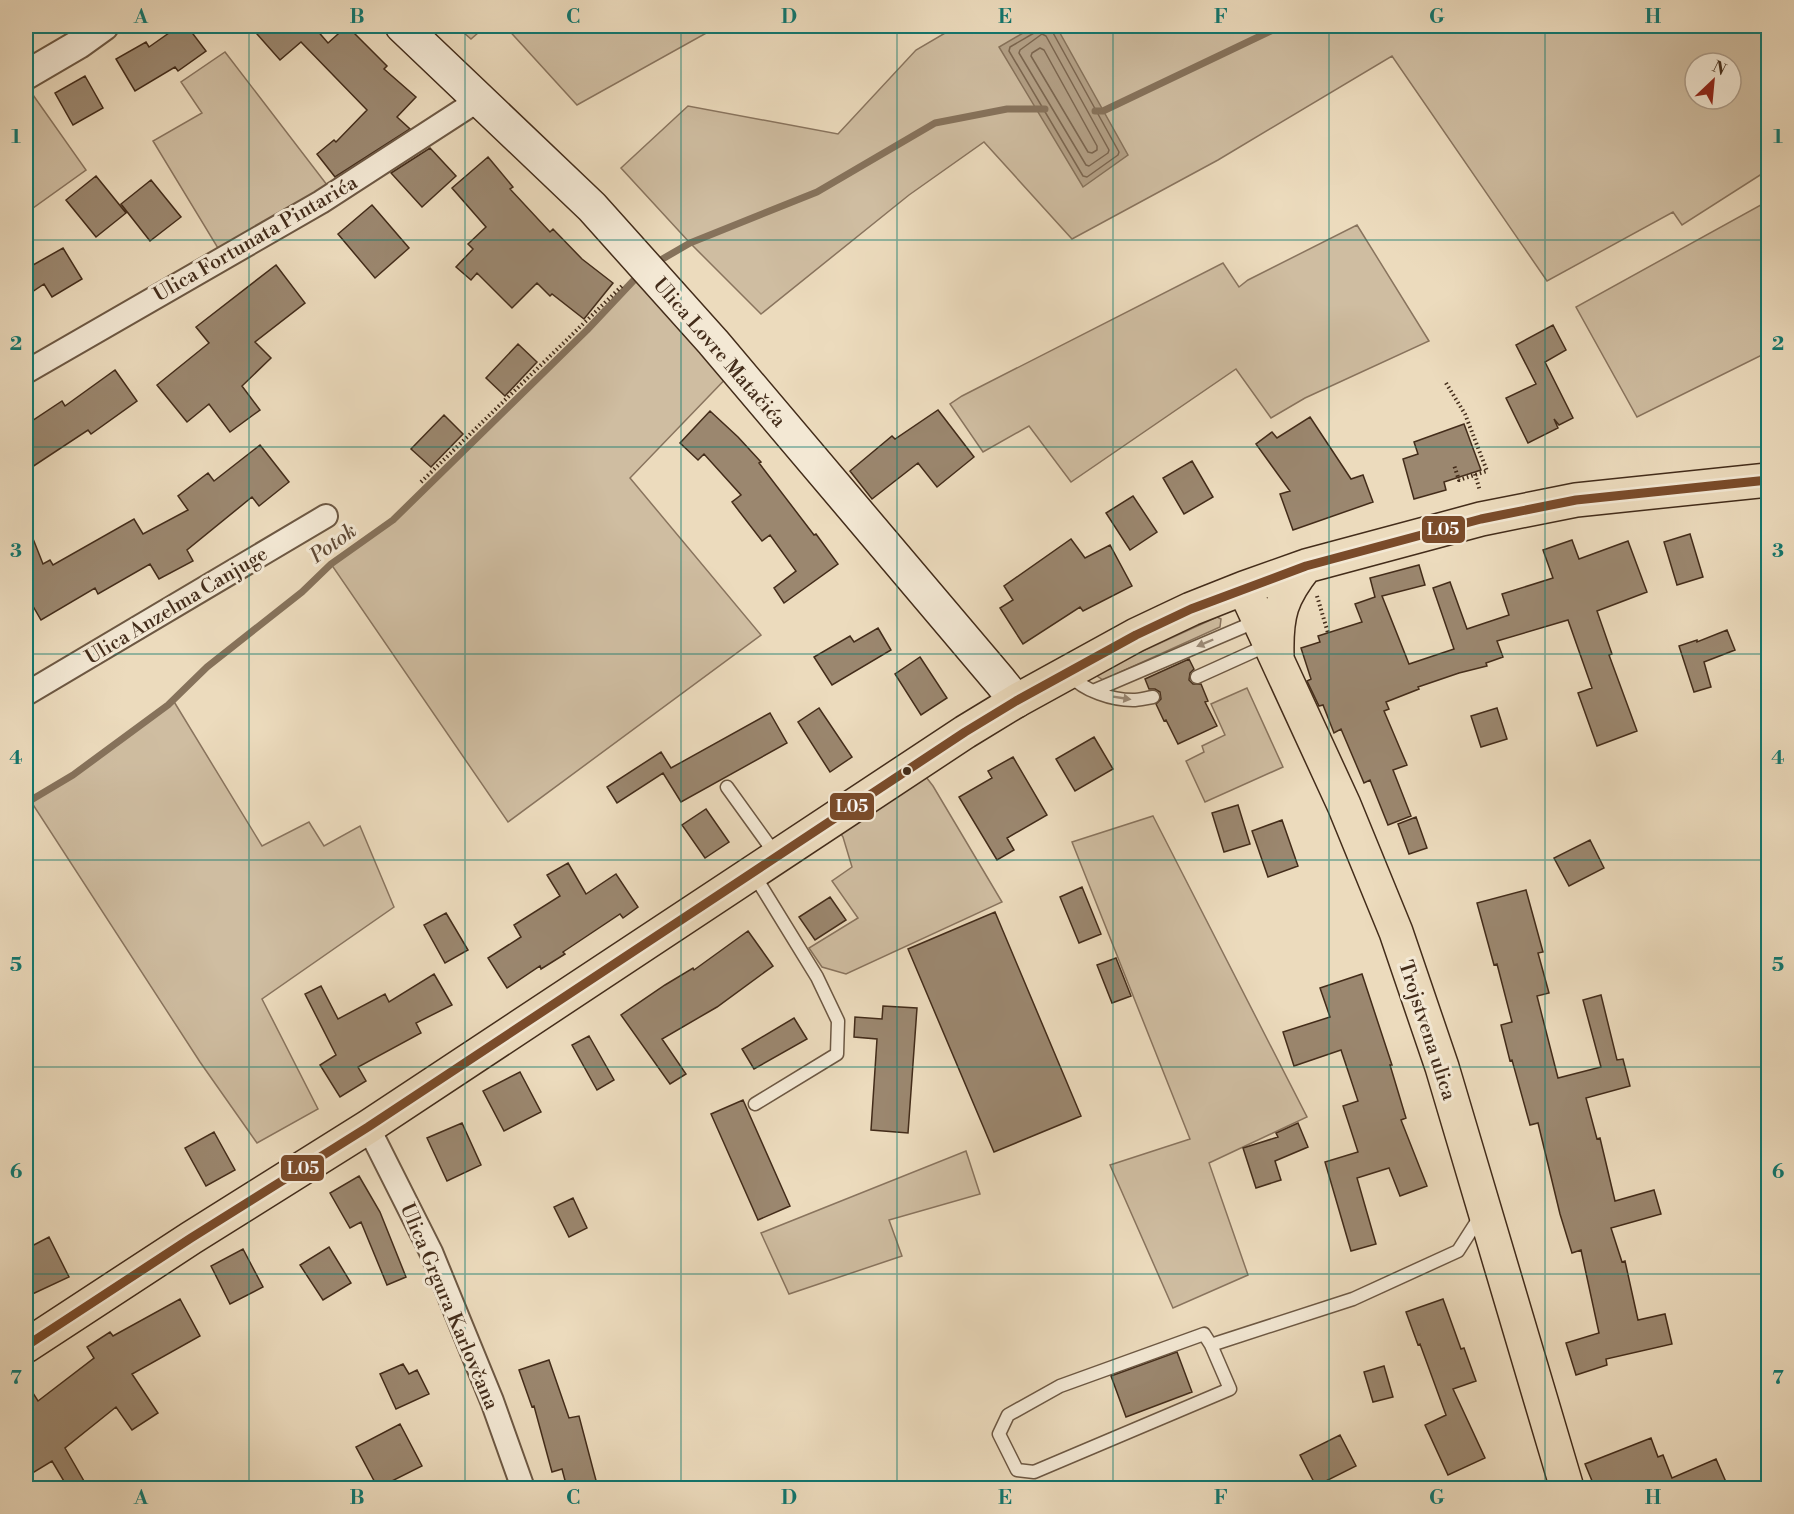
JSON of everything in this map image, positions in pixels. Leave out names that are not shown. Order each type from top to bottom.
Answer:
[{"type":"main road","name":"Ulica Lovre Matačića","points":[[402,26],[592,207],[644,264],[721,350],[1016,701]]},
{"type":"main road","points":[[1268,641],[1276,635],[1279,613],[1292,584],[1472,522],[1576,500],[1768,480]]},
{"type":"main road","points":[[26,1346],[191,1238],[368,1127],[965,732],[1016,701],[1080,681],[1136,635],[1191,609],[1244,588],[1311,579]]},
{"type":"main road","name":"Trojstvena ulica","points":[[1244,588],[1344,805],[1396,932],[1442,1067],[1567,1488]]},
{"type":"street","points":[[26,75],[80,44],[104,26]]},
{"type":"street","name":"Ulica Fortunata Pintarića","points":[[26,372],[321,202],[480,99]]},
{"type":"street","name":"Ulica Anzelma Canjuge","points":[[26,694],[326,516]]},
{"type":"street","name":"Ulica Grgura Karlovčana","points":[[368,1127],[431,1252],[492,1401],[523,1488]]},
{"type":"lane","points":[[1197,677],[1268,641]]},
{"type":"lane","points":[[1080,681],[1268,641]]},
{"type":"lane","points":[[1080,681],[1110,696],[1133,700],[1153,697]]},
{"type":"lane","points":[[727,786],[838,1022],[837,1054],[755,1104]]},
{"type":"lane","points":[[1211,1344],[1353,1299],[1458,1251],[1484,1209]]},
{"type":"lane","points":[[1204,1334],[1211,1344],[1230,1389],[1034,1472],[1017,1470],[999,1434],[1008,1416],[1059,1386],[1204,1334]]},
{"type":"path","points":[[421,482],[644,264]]},
{"type":"path","points":[[1446,383],[1465,414],[1487,471],[1459,480],[1454,465]]},
{"type":"path","points":[[1475,474],[1483,499]]},
{"type":"path","points":[[1311,579],[1328,633]]},
{"type":"shaded area","points":[[456,26],[486,26],[471,39]]},
{"type":"shaded area","points":[[505,26],[719,26],[577,105]]},
{"type":"shaded area","points":[[957,26],[1768,26],[1768,170],[1682,225],[1673,212],[1547,281],[1392,56],[1218,160],[1072,239],[984,142],[909,195],[761,314],[690,243],[621,168],[688,106],[838,134],[916,50]]},
{"type":"shaded area","points":[[225,52],[334,194],[224,258],[153,141],[202,113],[181,82]]},
{"type":"shaded area","points":[[26,85],[86,170],[26,213]]},
{"type":"shaded area","points":[[1768,201],[1768,352],[1637,417],[1576,307]]},
{"type":"shaded area","points":[[1357,225],[1429,341],[1305,398],[1271,418],[1236,369],[1071,482],[1029,426],[983,452],[950,404],[1223,263],[1239,287],[1248,280]]},
{"type":"shaded area","points":[[648,270],[736,368],[630,478],[761,635],[508,822],[331,564],[393,520],[587,330],[634,280]]},
{"type":"shaded area","points":[[1217,617],[1221,619],[1220,627],[1103,680],[1097,676],[1099,671]]},
{"type":"shaded area","points":[[1247,688],[1283,767],[1205,802],[1186,761],[1204,752],[1202,746],[1225,735],[1211,704]]},
{"type":"shaded area","points":[[173,700],[262,846],[309,822],[324,846],[360,826],[394,907],[262,999],[318,1109],[257,1143],[200,1062],[30,800],[73,775]]},
{"type":"shaded area","points":[[916,764],[933,786],[1002,902],[846,974],[822,967],[809,948],[858,918],[832,881],[852,867],[843,837],[832,820]]},
{"type":"shaded area","points":[[1153,816],[1307,1117],[1209,1163],[1248,1275],[1173,1308],[1110,1165],[1190,1139],[1072,842]]},
{"type":"shaded area","points":[[966,1151],[980,1194],[889,1220],[902,1256],[789,1294],[761,1233]]},
{"type":"water","points":[[1035,26],[1056,26],[1128,155],[1083,187],[999,47]]},
{"type":"building","points":[[179,26],[187,26],[206,51],[178,71],[175,67],[135,91],[116,59],[146,42],[149,47]]},
{"type":"building","points":[[250,26],[320,26],[316,29],[328,43],[347,26],[387,66],[384,69],[416,97],[397,117],[410,129],[335,177],[317,154],[334,140],[336,142],[367,110],[301,42],[280,60]]},
{"type":"building","points":[[85,76],[103,108],[73,125],[55,93]]},
{"type":"building","points":[[430,148],[456,176],[422,207],[391,173]]},
{"type":"building","points":[[488,157],[513,187],[510,189],[550,232],[553,229],[582,259],[613,283],[584,319],[552,294],[550,296],[537,283],[512,308],[477,273],[471,280],[456,267],[473,249],[468,244],[486,227],[452,188]]},
{"type":"building","points":[[96,176],[126,213],[96,237],[66,200]]},
{"type":"building","points":[[151,180],[181,217],[150,241],[121,204]]},
{"type":"building","points":[[372,205],[409,248],[375,278],[338,234]]},
{"type":"building","points":[[63,248],[82,279],[52,297],[44,284],[26,296],[26,269]]},
{"type":"building","points":[[276,265],[305,303],[255,342],[271,358],[242,386],[260,410],[230,432],[209,404],[187,422],[157,385],[209,343],[196,327]]},
{"type":"building","points":[[1553,325],[1566,350],[1545,362],[1573,418],[1559,425],[1554,419],[1558,428],[1528,443],[1506,398],[1536,384],[1516,345]]},
{"type":"building","points":[[518,344],[537,362],[505,396],[486,378]]},
{"type":"building","points":[[115,370],[137,401],[91,434],[88,430],[26,471],[26,425],[62,401],[65,406]]},
{"type":"building","points":[[938,410],[974,457],[937,487],[918,463],[872,499],[850,471],[892,436],[895,439]]},
{"type":"building","points":[[710,411],[761,462],[759,463],[838,564],[784,603],[774,588],[796,571],[770,535],[762,541],[732,502],[741,495],[704,454],[698,460],[680,443]]},
{"type":"building","points":[[444,415],[463,434],[431,467],[411,449]]},
{"type":"building","points":[[1310,417],[1351,479],[1363,475],[1373,502],[1293,530],[1280,494],[1290,491],[1256,444],[1272,432],[1277,438]]},
{"type":"building","points":[[1464,424],[1481,470],[1444,482],[1446,490],[1414,499],[1403,459],[1418,454],[1414,442]]},
{"type":"building","points":[[260,445],[289,482],[259,506],[252,497],[187,550],[193,561],[159,579],[150,564],[98,594],[95,588],[41,620],[26,594],[26,521],[43,564],[50,560],[53,565],[134,519],[143,534],[188,510],[178,496],[208,473],[214,481]]},
{"type":"building","points":[[1192,461],[1213,497],[1184,514],[1163,478]]},
{"type":"building","points":[[1133,496],[1157,532],[1130,550],[1106,513]]},
{"type":"building","points":[[1690,534],[1703,577],[1677,585],[1664,542]]},
{"type":"building","points":[[1071,539],[1085,558],[1110,545],[1132,586],[1083,611],[1080,607],[1023,644],[1000,608],[1013,600],[1004,586]]},
{"type":"building","points":[[1572,540],[1579,559],[1628,541],[1647,592],[1597,611],[1612,654],[1609,655],[1637,731],[1597,746],[1578,693],[1592,688],[1568,620],[1497,641],[1503,657],[1486,663],[1487,666],[1418,687],[1419,689],[1386,702],[1389,709],[1384,711],[1407,765],[1393,770],[1411,816],[1388,825],[1370,780],[1364,783],[1341,729],[1334,733],[1323,705],[1319,706],[1307,681],[1311,679],[1301,648],[1320,642],[1318,636],[1362,622],[1355,604],[1375,597],[1370,578],[1419,565],[1425,585],[1382,596],[1409,664],[1454,649],[1433,588],[1450,582],[1467,629],[1509,615],[1502,594],[1553,578],[1543,550]]},
{"type":"building","points":[[878,628],[891,650],[832,685],[814,657],[850,636],[854,642]]},
{"type":"building","points":[[1727,630],[1735,650],[1704,662],[1711,687],[1694,692],[1679,646],[1697,640],[1697,642]]},
{"type":"building","points":[[920,657],[947,698],[921,715],[895,674]]},
{"type":"building","points":[[1189,659],[1194,669],[1190,673],[1189,680],[1193,684],[1201,684],[1208,701],[1205,702],[1217,726],[1178,744],[1156,704],[1161,699],[1160,692],[1149,689],[1145,679]]},
{"type":"building","points":[[819,708],[852,757],[830,772],[798,722]]},
{"type":"building","points":[[1497,708],[1507,739],[1481,747],[1471,716]]},
{"type":"building","points":[[770,713],[787,743],[681,802],[663,773],[617,803],[607,787],[661,752],[671,768]]},
{"type":"building","points":[[1094,737],[1113,769],[1075,791],[1056,759]]},
{"type":"building","points":[[1013,757],[1047,815],[1007,838],[1014,850],[997,860],[959,797],[992,778],[988,771]]},
{"type":"building","points":[[1238,805],[1250,844],[1224,852],[1212,813]]},
{"type":"building","points":[[706,809],[729,842],[705,858],[682,825]]},
{"type":"building","points":[[1416,817],[1427,848],[1409,854],[1398,824]]},
{"type":"building","points":[[1282,820],[1298,866],[1268,877],[1252,831]]},
{"type":"building","points":[[1590,840],[1604,868],[1569,886],[1554,858]]},
{"type":"building","points":[[568,863],[586,894],[616,874],[638,907],[623,918],[620,914],[563,952],[565,954],[541,969],[540,966],[507,988],[488,958],[521,937],[514,925],[560,896],[547,875]]},
{"type":"building","points":[[1082,887],[1101,934],[1079,943],[1060,897]]},
{"type":"building","points":[[1526,890],[1543,952],[1538,953],[1549,993],[1537,996],[1558,1078],[1601,1067],[1583,1000],[1601,995],[1617,1060],[1623,1059],[1630,1086],[1586,1098],[1597,1139],[1600,1138],[1615,1201],[1654,1190],[1661,1214],[1611,1228],[1622,1262],[1625,1261],[1638,1320],[1665,1314],[1672,1344],[1606,1359],[1607,1365],[1576,1375],[1566,1343],[1599,1333],[1581,1250],[1572,1253],[1538,1123],[1530,1125],[1512,1060],[1510,1061],[1501,1025],[1512,1022],[1497,964],[1494,965],[1477,903]]},
{"type":"building","points":[[830,897],[846,920],[815,940],[799,917]]},
{"type":"building","points":[[995,912],[1081,1116],[994,1152],[908,949]]},
{"type":"building","points":[[446,913],[468,950],[445,963],[424,925]]},
{"type":"building","points":[[748,931],[773,966],[717,1007],[662,1039],[686,1074],[670,1084],[621,1015],[665,985],[693,968],[694,970]]},
{"type":"building","points":[[1116,958],[1131,996],[1112,1003],[1097,965]]},
{"type":"building","points":[[434,974],[452,1005],[416,1023],[421,1033],[358,1067],[366,1081],[340,1097],[320,1065],[336,1055],[305,994],[321,986],[338,1019],[385,994],[389,1002]]},
{"type":"building","points":[[1362,974],[1392,1065],[1390,1065],[1406,1118],[1401,1120],[1427,1186],[1400,1196],[1389,1168],[1357,1178],[1376,1244],[1351,1251],[1325,1162],[1358,1152],[1343,1106],[1358,1101],[1341,1050],[1294,1066],[1283,1032],[1330,1017],[1320,988]]},
{"type":"building","points":[[883,1006],[917,1008],[908,1133],[871,1130],[877,1039],[854,1037],[855,1017],[882,1019]]},
{"type":"building","points":[[794,1018],[807,1039],[754,1069],[742,1049]]},
{"type":"building","points":[[589,1036],[614,1080],[597,1090],[572,1045]]},
{"type":"building","points":[[520,1072],[541,1112],[504,1131],[483,1091]]},
{"type":"building","points":[[743,1100],[790,1206],[758,1220],[711,1114]]},
{"type":"building","points":[[462,1123],[481,1165],[447,1181],[427,1138]]},
{"type":"building","points":[[1298,1123],[1308,1147],[1275,1161],[1281,1180],[1256,1188],[1243,1148],[1278,1137],[1276,1133]]},
{"type":"building","points":[[214,1132],[235,1170],[206,1186],[185,1148]]},
{"type":"building","points":[[359,1176],[380,1212],[406,1277],[387,1285],[361,1222],[350,1228],[330,1193]]},
{"type":"building","points":[[573,1198],[587,1228],[569,1237],[554,1207]]},
{"type":"building","points":[[49,1237],[69,1277],[26,1297],[26,1249]]},
{"type":"building","points":[[329,1247],[351,1283],[323,1300],[300,1265]]},
{"type":"building","points":[[243,1249],[263,1287],[230,1304],[211,1266]]},
{"type":"building","points":[[180,1299],[200,1336],[132,1374],[158,1413],[132,1430],[116,1407],[65,1448],[88,1488],[68,1488],[52,1461],[26,1477],[26,1382],[38,1401],[94,1358],[87,1347],[110,1332],[113,1336]]},
{"type":"building","points":[[1443,1299],[1461,1349],[1464,1348],[1476,1381],[1453,1389],[1485,1458],[1448,1475],[1425,1425],[1446,1415],[1406,1312]]},
{"type":"building","points":[[1177,1352],[1192,1392],[1126,1417],[1111,1376]]},
{"type":"building","points":[[549,1360],[569,1418],[579,1416],[598,1488],[567,1488],[562,1469],[552,1472],[534,1406],[532,1407],[519,1370]]},
{"type":"building","points":[[403,1364],[409,1374],[417,1370],[429,1394],[396,1409],[380,1374]]},
{"type":"building","points":[[1384,1366],[1393,1397],[1373,1402],[1364,1372]]},
{"type":"building","points":[[400,1424],[422,1466],[378,1488],[356,1447]]},
{"type":"building","points":[[1340,1435],[1356,1466],[1316,1486],[1300,1455]]},
{"type":"building","points":[[1651,1438],[1658,1457],[1663,1455],[1672,1478],[1716,1459],[1726,1482],[1710,1488],[1595,1488],[1585,1464]]},
{"type":"waterway","points":[[1095,111],[1103,111],[1281,26]]},
{"type":"waterway","points":[[659,261],[690,243],[817,192],[935,123],[1007,109],[1045,109]]},
{"type":"waterway","name":"Potok","points":[[26,803],[73,775],[168,705],[207,667],[302,592],[331,564],[393,520],[587,330],[634,280]]},
{"type":"transit line","name":"L05","points":[[26,1346],[191,1238],[368,1127],[965,732],[1016,701],[1136,635],[1191,609],[1306,566],[1481,519],[1576,500],[1768,480]]}]
